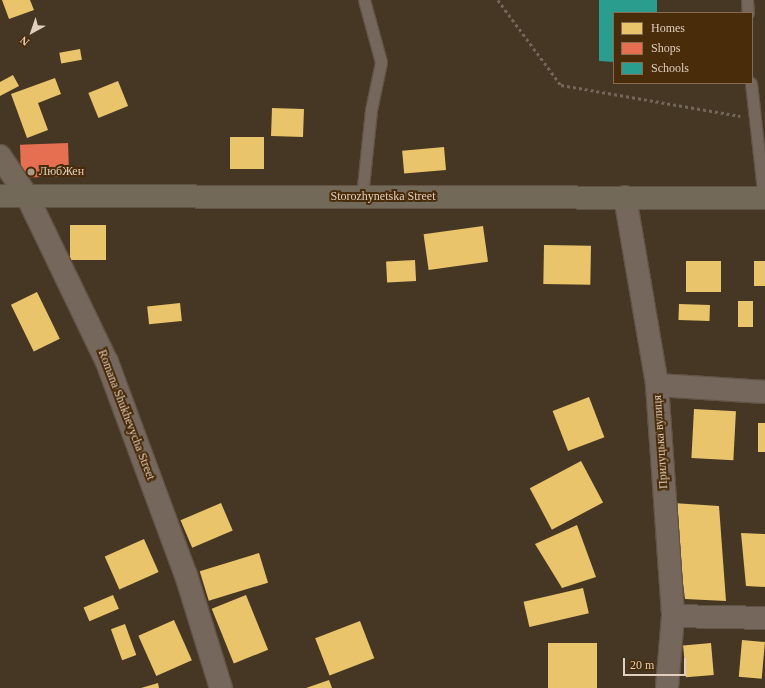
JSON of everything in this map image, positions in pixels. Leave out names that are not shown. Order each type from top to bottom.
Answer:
[{"type":"main road","name":"Storozhynetska Street","points":[[0,196],[764,198]]},
{"type":"street","name":"Romana Shukhevycha Street","points":[[0,156],[26,196],[107,362],[186,575],[221,688]]},
{"type":"street","name":"Прилуцька вулиця","points":[[625,197],[657,385],[673,616],[668,688]]},
{"type":"street","points":[[657,385],[765,392]]},
{"type":"street","points":[[673,616],[765,618]]},
{"type":"lane","points":[[362,196],[371,110],[381,62],[364,0]]},
{"type":"lane","points":[[747,0],[748,12]]},
{"type":"lane","points":[[751,84],[753,118],[764,198]]},
{"type":"path","points":[[498,0],[561,85],[753,118]]},
{"type":"building: Homes","points":[[2,0],[30,0],[34,10],[9,19]]},
{"type":"building: Homes","points":[[80,49],[82,60],[61,63],[59,53]]},
{"type":"building: Homes","points":[[13,75],[19,86],[0,96],[0,82]]},
{"type":"building: Homes","points":[[55,78],[61,94],[38,103],[48,130],[27,138],[11,94]]},
{"type":"building: Homes","points":[[118,81],[128,106],[98,118],[88,93]]},
{"type":"building: Homes","points":[[272,108],[304,109],[303,137],[271,136]]},
{"type":"building: Homes","points":[[230,137],[264,137],[264,169],[230,169]]},
{"type":"building: Homes","points":[[444,147],[446,170],[404,174],[402,151]]},
{"type":"building: Homes","points":[[70,225],[106,225],[106,260],[70,260]]},
{"type":"building: Homes","points":[[483,226],[488,262],[429,270],[424,234]]},
{"type":"building: Homes","points":[[544,245],[591,246],[590,285],[543,284]]},
{"type":"building: Homes","points":[[415,260],[416,281],[387,282],[386,262]]},
{"type":"building: Homes","points":[[686,261],[721,261],[721,292],[686,292]]},
{"type":"building: Homes","points":[[754,261],[765,261],[765,286],[754,286]]},
{"type":"building: Homes","points":[[37,292],[60,339],[34,351],[11,305]]},
{"type":"building: Homes","points":[[738,301],[753,301],[753,327],[738,327]]},
{"type":"building: Homes","points":[[180,303],[182,321],[149,324],[147,306]]},
{"type":"building: Homes","points":[[679,304],[710,305],[709,321],[678,320]]},
{"type":"building: Homes","points":[[589,397],[604,437],[568,451],[553,411]]},
{"type":"building: Homes","points":[[694,409],[736,411],[733,460],[691,458]]},
{"type":"building: Homes","points":[[758,423],[765,423],[765,452],[758,452]]},
{"type":"building: Homes","points":[[581,461],[603,502],[552,530],[530,488]]},
{"type":"building: Homes","points":[[221,503],[233,531],[192,548],[180,520]]},
{"type":"building: Homes","points":[[673,503],[719,506],[726,601],[685,599]]},
{"type":"building: Homes","points":[[577,525],[596,577],[562,588],[535,544]]},
{"type":"building: Homes","points":[[741,533],[765,534],[765,587],[746,586]]},
{"type":"building: Homes","points":[[144,539],[159,572],[119,589],[105,556]]},
{"type":"building: Homes","points":[[259,553],[268,583],[209,601],[200,571]]},
{"type":"building: Homes","points":[[583,588],[589,613],[529,627],[524,602]]},
{"type":"building: Homes","points":[[113,595],[119,609],[89,621],[84,608]]},
{"type":"building: Homes","points":[[246,595],[268,650],[234,664],[212,609]]},
{"type":"building: Homes","points":[[174,620],[192,660],[156,676],[138,636]]},
{"type":"building: Homes","points":[[360,621],[374,658],[330,676],[315,638]]},
{"type":"building: Homes","points":[[125,624],[136,655],[122,660],[111,629]]},
{"type":"building: Homes","points":[[742,640],[765,642],[762,679],[739,677]]},
{"type":"building: Homes","points":[[548,643],[597,643],[597,688],[548,688]]},
{"type":"building: Homes","points":[[711,643],[714,675],[686,677],[683,645]]},
{"type":"building: Homes","points":[[329,680],[332,688],[306,688]]},
{"type":"building: Homes","points":[[158,683],[159,688],[141,688]]},
{"type":"building: Shops","points":[[68,143],[69,176],[21,178],[20,145]]},
{"type":"building: Schools","points":[[599,0],[657,0],[657,12],[613,12],[613,62],[599,61]]},
{"type":"place","name":"ЛюбЖен","points":[[31,172]]}]
